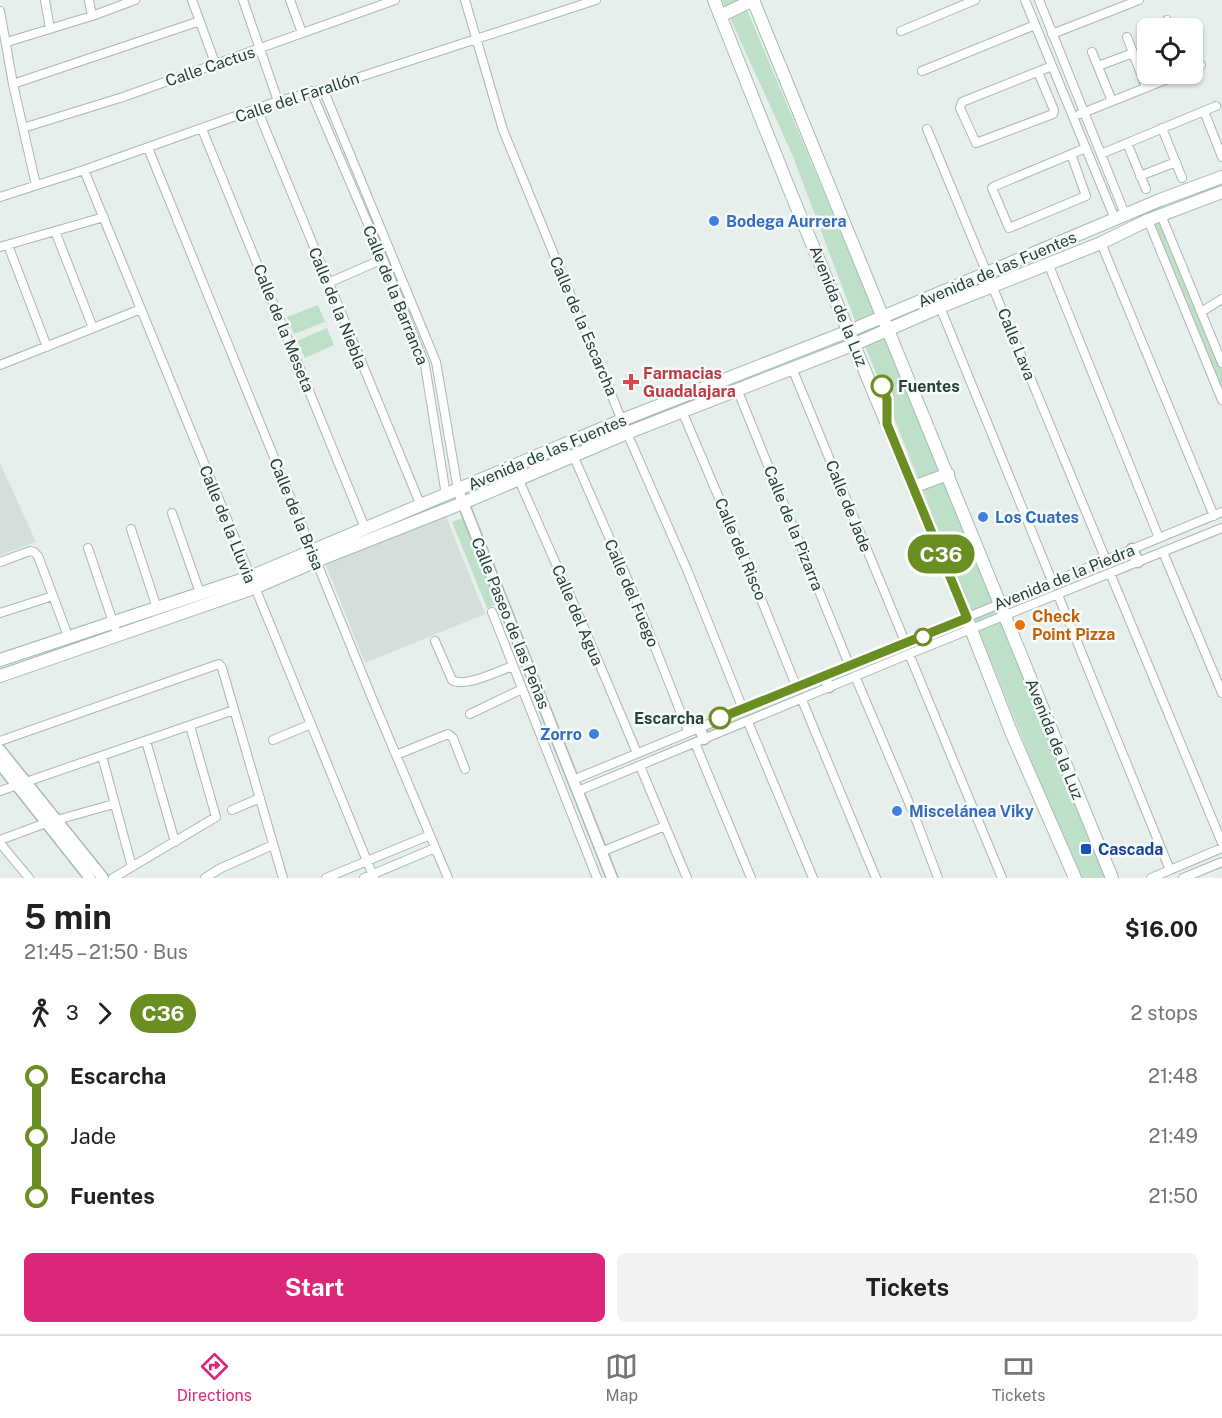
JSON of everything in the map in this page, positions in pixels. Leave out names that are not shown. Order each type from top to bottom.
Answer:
[{"type":"main road","name":"Avenida de la Luz","points":[[714,0],[1012,734],[1075,878]]},
{"type":"main road","name":"Avenida de la Luz","points":[[753,0],[1112,878]]},
{"type":"main road","points":[[720,16],[753,0]]},
{"type":"main road","name":"Avenida de las Fuentes","points":[[0,676],[117,636],[252,583],[314,555],[365,528],[622,420],[820,343],[1120,216],[1222,177]]},
{"type":"main road","name":"Avenida de las Fuentes","points":[[314,555],[451,508],[573,455],[855,344],[940,307],[1101,243],[1148,220],[1221,194]]},
{"type":"main road","points":[[913,487],[948,474]]},
{"type":"main road","name":"Avenida de las Fuentes","points":[[0,660],[200,593],[252,583]]},
{"type":"street","points":[[45,0],[50,29]]},
{"type":"street","points":[[89,0],[92,16]]},
{"type":"street","points":[[7,42],[135,0]]},
{"type":"street","points":[[192,0],[215,63]]},
{"type":"street","points":[[243,0],[278,101]]},
{"type":"street","points":[[290,0],[302,33]]},
{"type":"street","name":"Calle Cactus","points":[[23,128],[123,97],[395,0]]},
{"type":"street","name":"Calle de la Escarcha","points":[[465,0],[503,130],[743,709]]},
{"type":"street","name":"Calle del Farallón","points":[[0,197],[148,148],[278,101],[596,0]]},
{"type":"street","points":[[901,31],[975,0]]},
{"type":"street","points":[[1025,0],[1086,148],[1120,216]]},
{"type":"street","points":[[1039,0],[1101,154],[1120,216]]},
{"type":"street","points":[[1052,34],[1139,0]]},
{"type":"street","points":[[0,11],[13,84],[36,185]]},
{"type":"street","points":[[13,84],[200,21]]},
{"type":"street","points":[[922,71],[1035,25]]},
{"type":"street","points":[[1127,37],[1146,87]]},
{"type":"street","points":[[1092,52],[1112,100]]},
{"type":"street","points":[[1098,66],[1133,53]]},
{"type":"street","points":[[1038,72],[1054,110],[1053,114],[976,143],[960,108],[962,102],[1052,66]]},
{"type":"street","points":[[1074,116],[1154,84]]},
{"type":"street","name":"Calle de la Barranca","points":[[323,88],[436,362],[458,490],[463,503]]},
{"type":"street","name":"Calle de la Barranca","points":[[311,91],[383,259],[425,365],[446,495],[451,508]]},
{"type":"street","points":[[1101,154],[1216,106]]},
{"type":"street","name":"Calle de la Niebla","points":[[257,109],[421,506]]},
{"type":"street","points":[[1204,111],[1222,157]]},
{"type":"street","points":[[1162,128],[1182,177]]},
{"type":"street","name":"Calle de la Meseta","points":[[202,129],[365,528]]},
{"type":"street","name":"Calle Lava","points":[[927,129],[1106,560]]},
{"type":"street","points":[[1127,143],[1146,189]]},
{"type":"street","name":"Calle de la Brisa","points":[[148,148],[448,878]]},
{"type":"street","points":[[1071,154],[1086,196],[1009,228],[992,188],[1071,154],[1086,148]]},
{"type":"street","points":[[1140,176],[1176,162]]},
{"type":"street","name":"Calle de la Lluvia","points":[[84,170],[367,861],[370,877]]},
{"type":"street","points":[[1161,215],[1220,352],[1222,363]]},
{"type":"street","points":[[47,346],[4,246],[104,217]]},
{"type":"street","points":[[1148,220],[1222,400]]},
{"type":"street","points":[[55,231],[93,328]]},
{"type":"street","points":[[1101,243],[1218,514]]},
{"type":"street","points":[[328,283],[383,259]]},
{"type":"street","points":[[1048,263],[1159,538]]},
{"type":"street","points":[[1201,312],[1222,299]]},
{"type":"street","points":[[940,307],[1052,581]]},
{"type":"street","points":[[0,365],[141,309]]},
{"type":"street","points":[[809,362],[821,354],[820,343]]},
{"type":"street","name":"Calle de Jade","points":[[792,368],[906,644]]},
{"type":"street","name":"Calle de la Pizarra","points":[[737,389],[850,667]]},
{"type":"street","name":"Calle del Risco","points":[[682,411],[797,688]]},
{"type":"street","name":"Calle del Fuego","points":[[573,455],[693,729]]},
{"type":"street","name":"Calle del Agua","points":[[518,478],[637,753]]},
{"type":"street","name":"Calle Paseo de las Peñas","points":[[463,503],[612,878]]},
{"type":"street","points":[[172,513],[200,593]]},
{"type":"street","name":"Avenida de la Piedra","points":[[578,791],[909,654],[969,624],[1001,603],[1218,514]]},
{"type":"street","points":[[131,529],[157,608]]},
{"type":"street","points":[[1220,529],[1222,540]]},
{"type":"street","name":"Avenida de la Piedra","points":[[573,780],[693,729],[906,644],[1006,615],[1220,529]]},
{"type":"street","points":[[88,549],[117,636]]},
{"type":"street","points":[[1132,549],[1138,562]]},
{"type":"street","points":[[0,562],[30,551],[38,556],[68,636]]},
{"type":"street","points":[[1163,552],[1222,693]]},
{"type":"street","points":[[1110,573],[1222,843]]},
{"type":"street","points":[[1058,595],[1170,870]]},
{"type":"street","points":[[0,614],[53,596]]},
{"type":"street","name":"Calle Paseo de las Peñas","points":[[492,612],[597,878]]},
{"type":"street","points":[[435,641],[452,680],[457,683],[513,666]]},
{"type":"street","points":[[909,654],[1002,878]]},
{"type":"street","points":[[0,741],[219,663],[283,878]]},
{"type":"street","points":[[824,676],[829,687]]},
{"type":"street","points":[[855,676],[915,817],[938,878]]},
{"type":"street","points":[[470,714],[522,689]]},
{"type":"street","points":[[802,700],[876,878]]},
{"type":"street","points":[[0,791],[234,710]]},
{"type":"street","points":[[748,722],[813,878]]},
{"type":"street","points":[[273,740],[311,724]]},
{"type":"street","points":[[113,878],[216,817],[190,726]]},
{"type":"street","points":[[693,729],[700,741],[751,878]]},
{"type":"street","points":[[396,754],[448,734],[453,738],[465,770]]},
{"type":"street","points":[[146,741],[174,842]]},
{"type":"street","points":[[0,750],[21,784],[90,878]]},
{"type":"street","points":[[102,756],[132,867]]},
{"type":"street","points":[[0,764],[21,784]]},
{"type":"street","points":[[640,766],[687,878]]},
{"type":"street","points":[[232,810],[260,798]]},
{"type":"street","points":[[28,878],[0,842],[51,822],[114,804]]},
{"type":"street","points":[[51,822],[103,878]]},
{"type":"street","points":[[602,852],[665,826]]},
{"type":"street","points":[[326,878],[430,835]]},
{"type":"street","points":[[205,878],[221,868],[273,845]]},
{"type":"street","points":[[370,877],[435,848]]},
{"type":"street","points":[[1150,878],[1222,849]]},
{"type":"street","points":[[1183,878],[1222,862]]},
{"type":"shaded area","points":[[0,463],[36,542],[0,555]]},
{"type":"shaded area","points":[[445,514],[485,614],[365,663],[325,563]]},
{"type":"green space","points":[[722,0],[743,0],[972,545],[1040,719],[1106,878],[1078,878],[854,318],[792,154]]},
{"type":"green space","points":[[1161,219],[1222,365],[1222,398],[1151,223]]},
{"type":"green space","points":[[318,305],[325,322],[294,334],[287,317]]},
{"type":"green space","points":[[327,328],[334,345],[305,358],[297,341]]},
{"type":"green space","points":[[465,517],[478,547],[474,549],[497,604],[487,608],[452,522]]},
{"type":"green space","points":[[963,621],[967,630],[829,685],[825,677]]},
{"type":"green space","points":[[820,681],[822,686],[706,733],[704,728]]},
{"type":"bus line","name":"C36","points":[[720,718],[967,618],[887,424],[887,399],[882,386]]},
{"type":"place","name":"Bodega Aurrera","points":[[714,221]]},
{"type":"place","name":"Farmacias Guadalajara","points":[[631,382]]},
{"type":"place","name":"Fuentes","points":[[882,386]]},
{"type":"place","name":"Los Cuates","points":[[983,517]]},
{"type":"place","name":"Check Point Pizza","points":[[1020,625]]},
{"type":"place","name":"Escarcha","points":[[720,718]]},
{"type":"place","name":"Zorro","points":[[594,734]]},
{"type":"place","name":"Miscelánea Viky","points":[[897,811]]},
{"type":"place","name":"Cascada","points":[[1086,849]]}]
